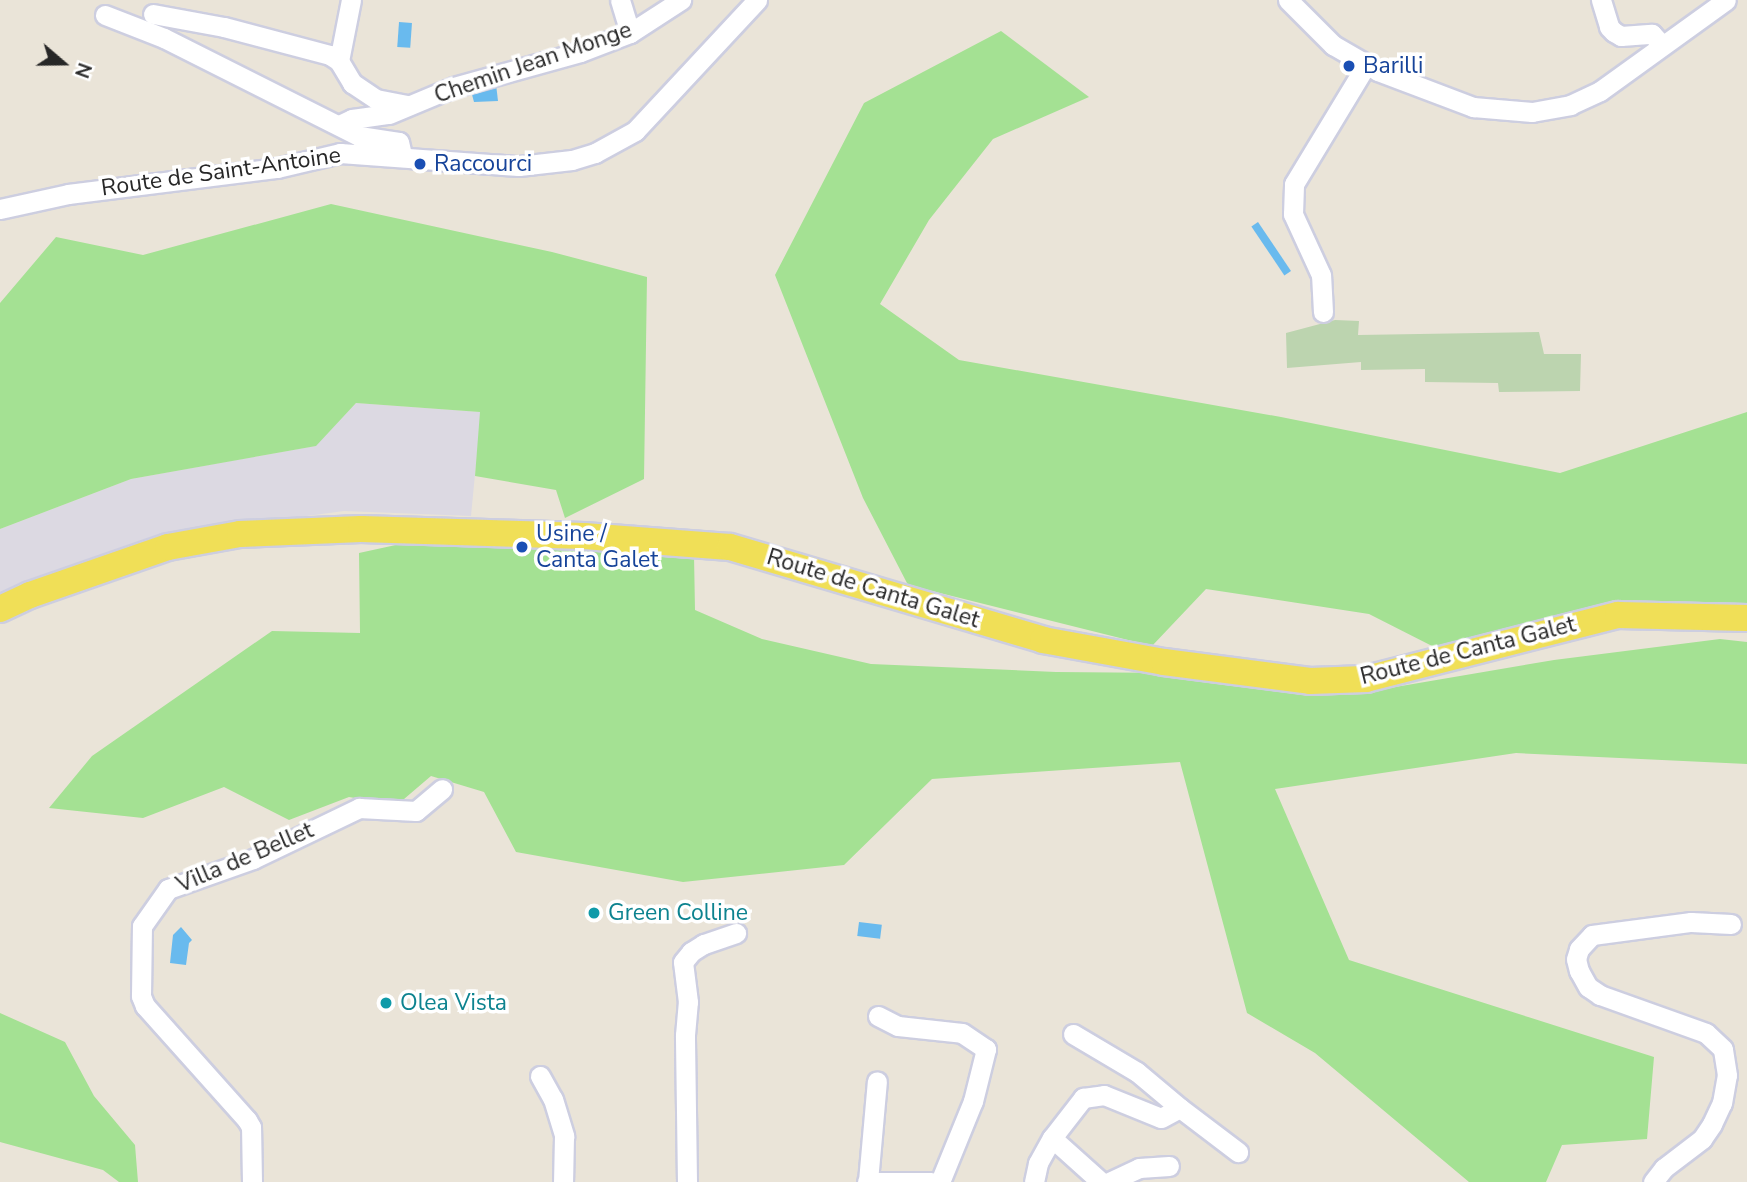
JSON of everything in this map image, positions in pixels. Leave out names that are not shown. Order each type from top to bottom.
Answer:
[{"type":"main road","name":"Route de Canta Galet","points":[[0,609],[30,594],[168,547],[240,534],[361,529],[584,536],[730,547],[1043,640],[1152,660],[1310,681],[1366,678],[1618,615],[1747,618]]},
{"type":"street","points":[[338,61],[351,0]]},
{"type":"street","points":[[620,0],[629,33]]},
{"type":"street","name":"Chemin Jean Monge","points":[[339,125],[416,105],[454,87],[580,52],[629,33],[681,0]]},
{"type":"street","name":"Route de Saint-Antoine","points":[[0,209],[68,194],[277,168],[340,153],[402,155],[519,166],[553,164],[595,153],[635,131],[757,0]]},
{"type":"street","points":[[1288,0],[1333,45],[1366,65],[1414,87],[1473,107],[1532,112],[1550,111],[1584,100],[1726,0]]},
{"type":"street","points":[[1601,0],[1609,27],[1614,32],[1621,36],[1652,34],[1662,45]]},
{"type":"street","points":[[153,14],[224,27],[330,55],[338,61],[352,83],[376,99],[398,105],[416,105]]},
{"type":"street","points":[[105,15],[164,38],[359,136],[399,142],[402,155]]},
{"type":"street","points":[[1322,312],[1321,275],[1293,214],[1292,194],[1299,174],[1366,65]]},
{"type":"street","name":"Villa de Bellet","points":[[252,1182],[251,1127],[247,1120],[145,1006],[139,986],[142,926],[168,889],[253,859],[359,808],[416,811],[442,789]]},
{"type":"street","points":[[1653,1182],[1664,1168],[1702,1139],[1712,1124],[1722,1102],[1727,1075],[1723,1049],[1706,1033],[1600,995],[1588,987],[1576,959],[1579,949],[1592,935],[1690,922],[1731,924]]},
{"type":"street","points":[[687,1182],[685,1035],[688,1002],[683,962],[691,952],[704,944],[736,933]]},
{"type":"street","points":[[878,1016],[898,1026],[962,1033],[986,1049],[973,1101],[940,1182]]},
{"type":"street","points":[[1073,1034],[1137,1072],[1238,1152]]},
{"type":"street","points":[[540,1076],[553,1099],[564,1136],[563,1182]]},
{"type":"street","points":[[877,1081],[867,1182],[931,1182]]},
{"type":"street","points":[[1034,1182],[1038,1163],[1052,1138],[1083,1098],[1104,1095],[1161,1118],[1180,1108]]},
{"type":"street","points":[[1052,1138],[1101,1182]]},
{"type":"street","points":[[1109,1182],[1139,1168],[1168,1166]]},
{"type":"shaded area","points":[[356,403],[481,412],[471,516],[344,511],[171,534],[0,600],[0,529],[131,479],[315,446]]},
{"type":"green space","points":[[1001,31],[1089,97],[993,139],[929,220],[880,304],[959,360],[1281,417],[1560,473],[1747,412],[1747,610],[1638,601],[1436,648],[1369,614],[1206,589],[1152,646],[908,585],[863,498],[775,275],[864,103]]},
{"type":"green space","points":[[331,204],[552,252],[647,277],[644,479],[565,518],[556,490],[475,476],[480,412],[356,403],[316,446],[131,479],[0,529],[0,303],[56,237],[143,255]]},
{"type":"green space","points":[[1335,320],[1359,321],[1358,335],[1539,332],[1544,354],[1581,354],[1580,391],[1499,392],[1498,383],[1425,382],[1425,369],[1361,370],[1361,362],[1287,368],[1286,333]]},
{"type":"green space","points":[[405,543],[694,555],[695,610],[762,639],[871,664],[1056,672],[1173,673],[1366,692],[1554,660],[1720,639],[1747,642],[1747,764],[1516,753],[1275,789],[1349,960],[1654,1057],[1647,1139],[1562,1145],[1546,1182],[1469,1182],[1315,1053],[1247,1013],[1180,762],[932,779],[844,865],[683,882],[516,852],[484,792],[431,776],[397,805],[349,797],[289,820],[224,787],[143,818],[49,808],[92,756],[272,631],[360,633],[359,553]]},
{"type":"green space","points":[[0,1013],[65,1042],[94,1096],[135,1145],[138,1182],[119,1182],[103,1170],[0,1142]]},
{"type":"water","points":[[399,22],[412,23],[410,48],[397,47]]},
{"type":"water","points":[[496,84],[498,101],[474,102],[471,91]]},
{"type":"water","points":[[1258,222],[1291,271],[1284,275],[1251,226]]},
{"type":"water","points":[[859,922],[882,925],[880,939],[857,936]]},
{"type":"water","points":[[181,927],[192,940],[189,943],[186,965],[170,963],[173,935]]},
{"type":"place","name":"Barilli","points":[[1349,66]]},
{"type":"place","name":"Raccourci","points":[[420,164]]},
{"type":"place","name":"Usine / Canta Galet","points":[[522,547]]},
{"type":"place","name":"Green Colline","points":[[594,913]]},
{"type":"place","name":"Olea Vista","points":[[386,1003]]}]
